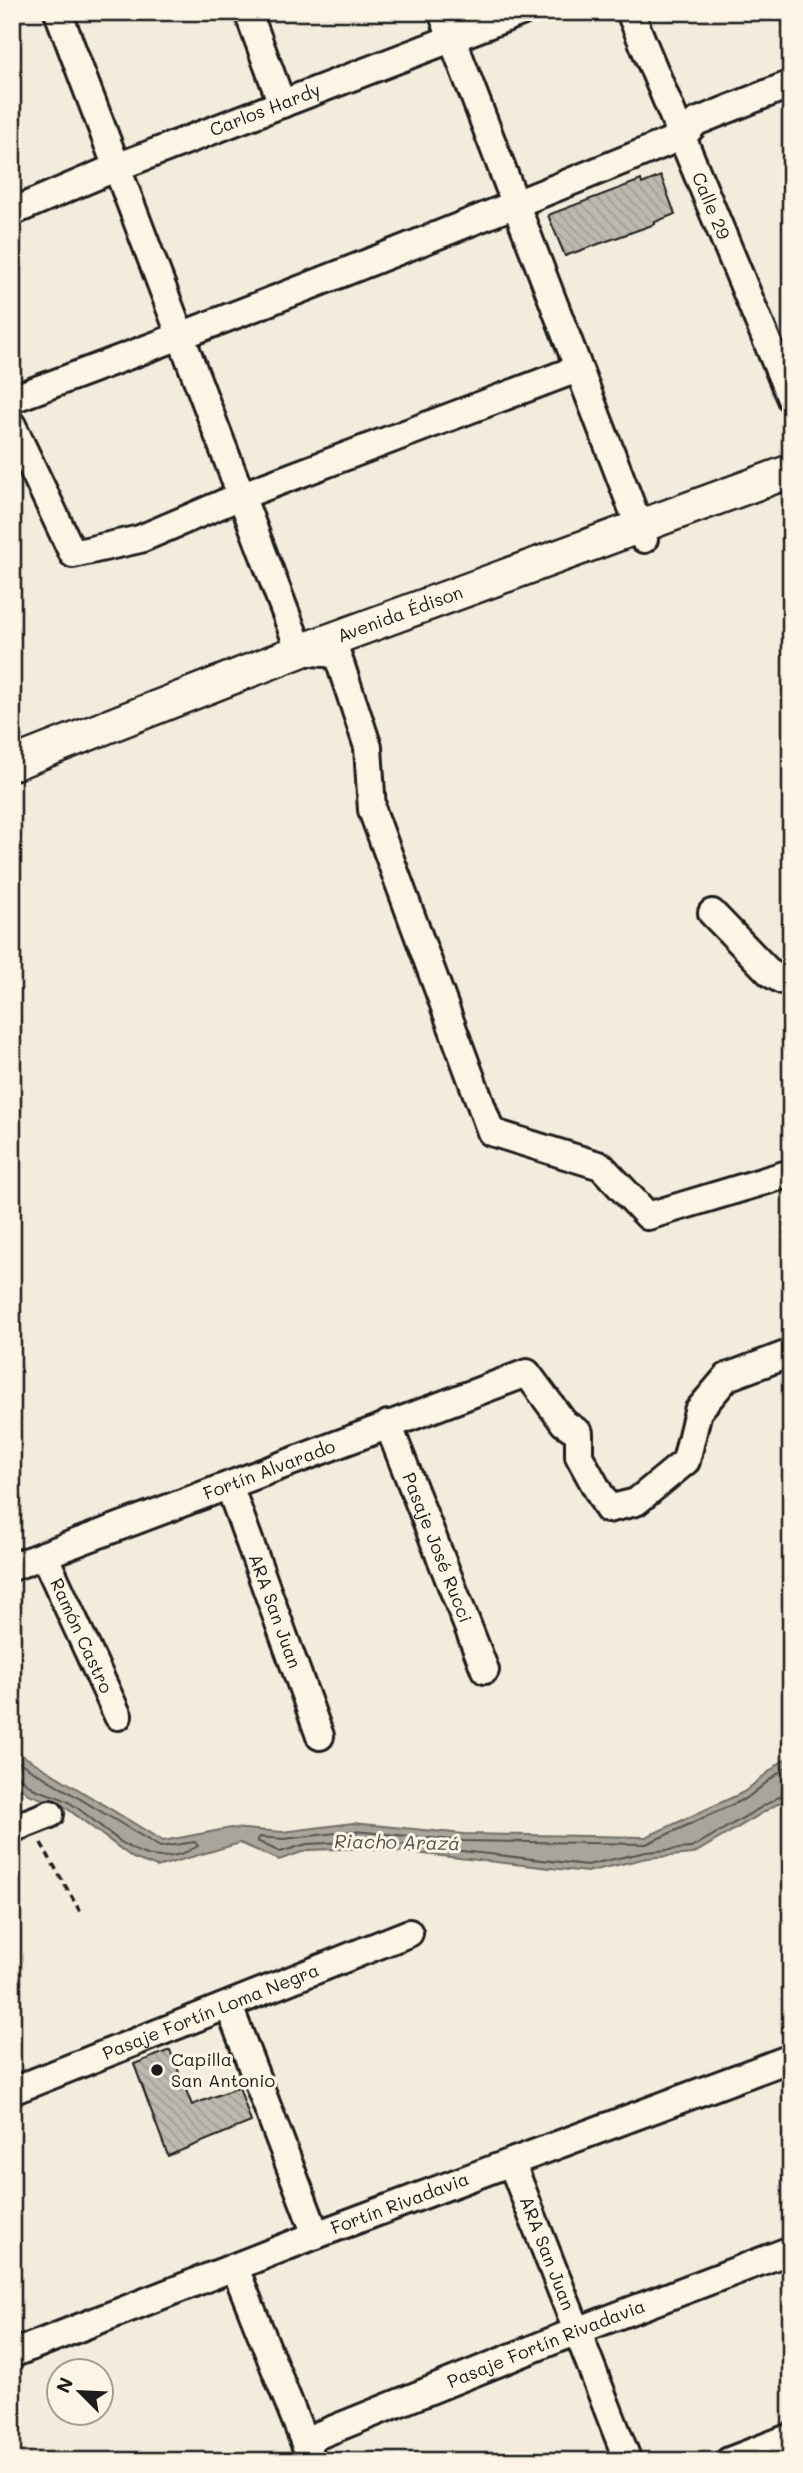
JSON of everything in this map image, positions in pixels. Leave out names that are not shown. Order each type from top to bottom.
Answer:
[{"type":"main road","name":"Avenida Édison","points":[[12,775],[337,654],[791,471]]},
{"type":"main road","name":"Avenida Édison","points":[[12,764],[300,651],[641,532],[791,487]]},
{"type":"street","points":[[58,12],[183,336],[300,651],[337,654],[368,747],[372,810],[491,1132],[601,1166],[648,1216],[791,1173]]},
{"type":"street","points":[[248,12],[282,104]]},
{"type":"street","points":[[442,12],[641,532]]},
{"type":"street","name":"Carlos Hardy","points":[[12,212],[117,167],[520,12]]},
{"type":"street","name":"Calle 29","points":[[629,12],[791,399]]},
{"type":"street","points":[[12,399],[183,336],[516,204],[683,136],[696,122],[791,84]]},
{"type":"street","points":[[12,425],[74,554],[139,539],[243,495],[577,369]]},
{"type":"street","points":[[712,913],[771,974],[782,980],[791,979]]},
{"type":"street","name":"Fortín Alvarado","points":[[12,1567],[230,1488],[388,1424],[527,1373],[564,1423],[579,1433],[579,1456],[608,1509],[636,1502],[686,1461],[698,1411],[727,1377],[791,1353]]},
{"type":"street","name":"Pasaje José Rucci","points":[[388,1424],[485,1670]]},
{"type":"street","name":"ARA San Juan","points":[[230,1488],[320,1736]]},
{"type":"street","name":"Ramón Castro","points":[[44,1555],[118,1716]]},
{"type":"street","name":"Pasaje Fortín Loma Negra","points":[[12,2091],[409,1933]]},
{"type":"street","points":[[229,2006],[316,2235]]},
{"type":"street","name":"Fortín Rivadavia","points":[[12,2354],[316,2235],[791,2058]]},
{"type":"street","name":"ARA San Juan","points":[[512,2164],[628,2461]]},
{"type":"street","name":"Pasaje Fortín Rivadavia","points":[[308,2451],[577,2331],[791,2250]]},
{"type":"street","points":[[235,2268],[308,2451]]},
{"type":"street","points":[[729,2461],[791,2437]]},
{"type":"path","points":[[31,1822],[82,1915]]},
{"type":"water","name":"Riacho Arazá","points":[[12,1749],[163,1841],[231,1828],[283,1832],[353,1823],[464,1834],[646,1837],[744,1792],[791,1754],[791,1796],[693,1854],[647,1858],[587,1872],[369,1848],[308,1850],[279,1860],[240,1843],[157,1867],[133,1858],[65,1807],[28,1794],[12,1779]]},
{"type":"building","points":[[661,176],[675,214],[655,224],[565,256],[548,215],[641,180],[642,184]]},
{"type":"building","points":[[170,2050],[192,2105],[239,2087],[251,2122],[168,2156],[134,2064]]},
{"type":"place","name":"Capilla San Antonio","points":[[157,2070]]}]
